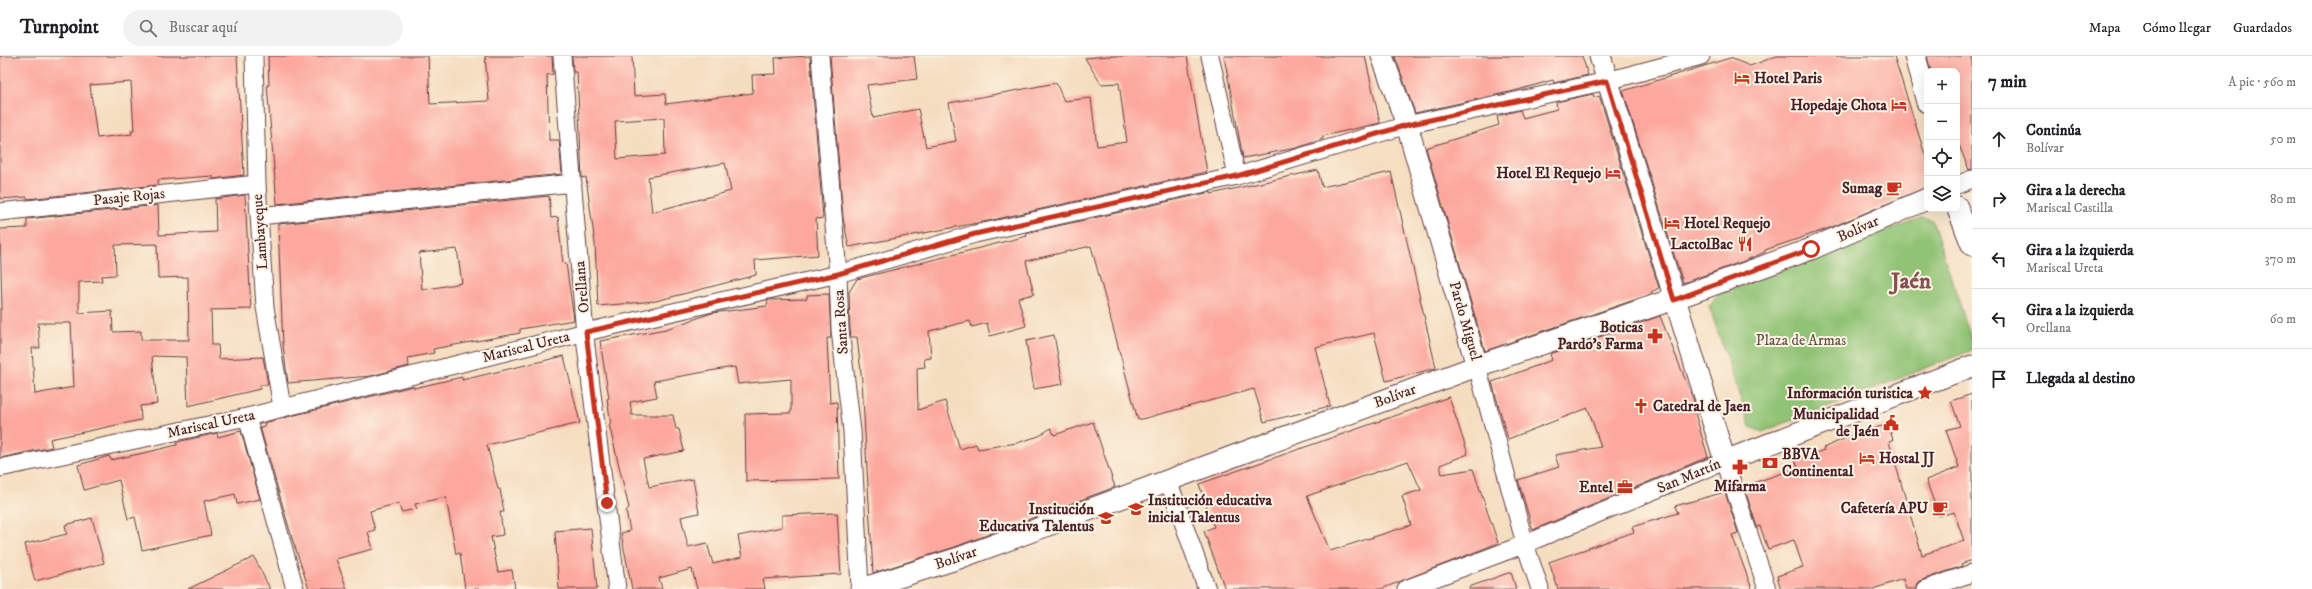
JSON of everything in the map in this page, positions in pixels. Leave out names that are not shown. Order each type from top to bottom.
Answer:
[{"type":"street","name":"Lambayeque","points":[[254,56],[257,184],[265,307],[282,407]]},
{"type":"street","name":"Orellana","points":[[562,56],[586,332],[617,589]]},
{"type":"street","name":"Santa Rosa","points":[[820,56],[838,274],[840,330],[852,431],[861,589]]},
{"type":"street","points":[[1210,56],[1237,176]]},
{"type":"street","name":"Pardo Miguel","points":[[1382,56],[1407,125],[1478,366],[1525,544],[1540,589]]},
{"type":"street","points":[[1600,56],[1674,300],[1767,589]]},
{"type":"street","name":"Mariscal Ureta","points":[[0,468],[247,417],[586,332],[838,274],[975,234],[1237,176],[1407,125],[1607,81],[1701,56]]},
{"type":"street","points":[[1915,56],[1924,90]]},
{"type":"street","points":[[1960,185],[1972,179]]},
{"type":"street","points":[[259,216],[573,183]]},
{"type":"street","name":"Pasaje Rojas","points":[[0,212],[257,184]]},
{"type":"street","name":"Bolívar","points":[[861,589],[959,558],[1478,366],[1674,300],[1811,249],[1924,199]]},
{"type":"street","points":[[1959,212],[1972,245]]},
{"type":"street","name":"San Martín","points":[[1406,589],[1525,544],[1725,461],[1972,366]]},
{"type":"street","points":[[247,417],[294,589]]},
{"type":"street","points":[[1168,480],[1207,589]]},
{"type":"street","points":[[1926,589],[1972,573]]},
{"type":"green space","name":"Plaza de Armas","points":[[1923,217],[1932,220],[1972,341],[1972,350],[1762,432],[1750,427],[1709,306],[1718,294]]},
{"type":"building","points":[[0,56],[237,56],[244,175],[213,179],[213,176],[158,180],[158,185],[27,199],[27,197],[0,199]],"holes":[[[131,82],[134,131],[131,131],[132,134],[97,138],[90,85]]]},
{"type":"building","points":[[268,56],[428,56],[430,104],[489,101],[485,56],[552,56],[553,74],[547,75],[549,140],[559,140],[562,174],[277,204],[267,85],[269,85]]},
{"type":"building","points":[[572,56],[632,56],[634,96],[665,94],[666,104],[753,93],[752,75],[776,74],[775,58],[810,56],[823,218],[816,219],[818,255],[755,260],[756,275],[656,301],[598,306],[595,244],[586,177],[582,178],[577,72],[573,72]],"holes":[[[664,118],[665,155],[617,159],[615,121]],[[725,163],[731,191],[652,212],[648,177]]]},
{"type":"building","points":[[830,56],[914,56],[917,79],[867,85],[873,118],[918,109],[926,147],[956,141],[949,103],[1056,83],[1064,101],[1091,98],[1097,146],[1127,142],[1119,83],[1101,84],[1085,58],[1110,56],[1187,56],[1207,172],[988,221],[849,247],[843,218]]},
{"type":"building","points":[[1224,56],[1365,56],[1380,123],[1323,136],[1323,139],[1297,148],[1243,158]]},
{"type":"building","points":[[1395,56],[1582,56],[1588,75],[1554,83],[1553,80],[1514,91],[1415,113]]},
{"type":"building","points":[[1777,56],[1894,56],[1924,151],[1924,188],[1827,229],[1765,250],[1765,252],[1744,261],[1683,283],[1623,91],[1730,58],[1750,66]]},
{"type":"building","points":[[1927,56],[1972,56],[1972,169],[1969,170],[1960,148],[1960,68],[1930,68]]},
{"type":"building","points":[[1593,94],[1594,98],[1599,96],[1600,98],[1659,288],[1651,292],[1652,294],[1485,351],[1426,148],[1499,125],[1497,116],[1520,110],[1523,118],[1557,109],[1556,102]]},
{"type":"building","points":[[1318,170],[1322,187],[1391,172],[1436,368],[1386,381],[1374,333],[1315,347],[1330,406],[1264,422],[1254,389],[1138,420],[1091,246],[1026,261],[1034,294],[1018,298],[1026,326],[990,336],[987,323],[972,327],[970,321],[929,331],[931,358],[924,359],[925,367],[917,368],[918,410],[945,401],[960,449],[976,444],[978,449],[1017,443],[1039,436],[1051,428],[1054,435],[1093,422],[1115,487],[955,547],[873,573],[862,381],[857,337],[851,337],[850,329],[849,292],[857,279],[1027,236],[1026,233]]},
{"type":"building","points":[[245,195],[251,309],[211,310],[212,345],[218,345],[219,359],[263,357],[268,385],[260,385],[260,389],[188,406],[186,357],[152,356],[157,404],[140,406],[141,420],[50,439],[52,447],[0,458],[0,309],[2,309],[0,229],[27,228],[27,219],[158,205],[159,235],[216,232],[215,199]],"holes":[[[157,244],[158,278],[188,277],[189,340],[141,340],[141,331],[113,332],[112,311],[79,313],[79,282],[102,281],[101,276],[116,275],[115,245]],[[38,323],[71,323],[74,387],[35,394],[32,348],[40,348]]]},
{"type":"building","points":[[549,196],[551,218],[558,217],[563,264],[566,263],[574,320],[520,329],[520,333],[433,349],[434,353],[408,358],[409,366],[371,376],[288,383],[283,345],[278,224]],"holes":[[[457,249],[462,283],[422,290],[419,253]]]},
{"type":"building","points":[[829,294],[831,338],[827,338],[830,403],[837,402],[839,479],[746,481],[745,414],[791,413],[791,379],[738,384],[735,367],[727,368],[654,381],[657,397],[630,402],[632,415],[673,415],[676,429],[679,429],[684,451],[643,459],[649,487],[693,479],[699,513],[681,517],[688,547],[707,543],[713,564],[742,557],[738,536],[782,527],[782,515],[837,513],[841,574],[763,579],[765,589],[697,589],[692,569],[659,578],[662,589],[632,589],[621,533],[630,531],[626,511],[629,508],[609,424],[611,424],[607,399],[609,398],[600,341],[666,329],[712,313],[767,306],[768,300],[807,299],[807,295]]},
{"type":"building","points":[[1660,316],[1693,399],[1696,409],[1694,410],[1708,457],[1533,530],[1518,480],[1559,467],[1555,455],[1601,447],[1588,408],[1508,439],[1492,382],[1552,360],[1550,354]]},
{"type":"building","points":[[1054,335],[1063,384],[1034,389],[1026,341]]},
{"type":"building","points":[[564,356],[580,423],[487,445],[498,489],[500,489],[504,512],[500,512],[503,535],[491,537],[498,572],[512,570],[515,589],[465,589],[460,553],[456,554],[446,497],[415,504],[417,509],[401,512],[399,503],[370,511],[375,530],[368,532],[373,549],[336,559],[347,589],[309,589],[292,538],[260,427],[265,426],[264,423],[413,386],[414,388],[462,377],[462,380]]},
{"type":"building","points":[[1972,394],[1972,560],[1961,564],[1962,566],[1922,580],[1918,583],[1916,589],[1906,589],[1903,579],[1873,589],[1781,589],[1777,576],[1803,567],[1794,540],[1768,549],[1760,526],[1757,527],[1744,486],[1798,468],[1795,460],[1824,450],[1823,448],[1853,435],[1888,424],[1893,440],[1889,442],[1922,555],[1964,541],[1954,512],[1939,516],[1926,480],[1959,467],[1946,430],[1960,426],[1951,401]]},
{"type":"building","points":[[1449,397],[1468,454],[1440,465],[1442,474],[1473,469],[1498,543],[1381,589],[1225,589],[1204,531],[1214,527],[1199,484]],"holes":[[[1408,461],[1421,490],[1402,496],[1411,525],[1330,551],[1307,496]]]},
{"type":"building","points":[[241,431],[260,499],[237,504],[235,494],[204,501],[211,535],[142,550],[135,517],[128,519],[119,480],[84,490],[78,465],[109,456],[111,460],[148,452],[177,445],[177,442],[217,433],[218,437]]},
{"type":"building","points":[[1725,492],[1738,533],[1732,535],[1752,589],[1558,589],[1549,562],[1634,532],[1632,527],[1678,513],[1675,506]]},
{"type":"building","points":[[92,518],[104,563],[35,581],[25,544],[67,534],[65,525]]},
{"type":"building","points":[[591,528],[597,589],[559,589],[555,531]]},
{"type":"building","points":[[254,557],[270,589],[188,589]]},
{"type":"building","points":[[1511,572],[1516,589],[1469,589],[1469,587]]},
{"type":"place","name":"Hotel Paris","points":[[1742,78]]},
{"type":"place","name":"Hopedaje Chota","points":[[1899,105]]},
{"type":"place","name":"Hotel El Requejo","points":[[1613,173]]},
{"type":"place","name":"Sumag","points":[[1894,188]]},
{"type":"place","name":"Hotel Requejo","points":[[1672,223]]},
{"type":"place","name":"LactolBac","points":[[1745,244]]},
{"type":"place","name":"Boticas Pardo’s Farma","points":[[1655,336]]},
{"type":"place","name":"Información turistica","points":[[1925,393]]},
{"type":"place","name":"Catedral de Jaen","points":[[1641,406]]},
{"type":"place","name":"Municipalidad de Jaén","points":[[1891,423]]},
{"type":"place","name":"Hostal JJ","points":[[1867,458]]},
{"type":"place","name":"BBVA Continental","points":[[1770,463]]},
{"type":"place","name":"Mifarma","points":[[1740,467]]},
{"type":"place","name":"Entel","points":[[1625,487]]},
{"type":"place","name":"Cafetería APU","points":[[1940,508]]},
{"type":"place","name":"Institución educativa inicial Talentus","points":[[1136,509]]},
{"type":"place","name":"Institución Educativa Talentus","points":[[1106,518]]},
{"type":"district","name":"Jaén","points":[[1911,281]]},
{"type":"route","points":[[607,503],[586,346],[586,332],[838,274],[975,234],[1237,176],[1407,125],[1607,81],[1674,300],[1811,249]]}]
